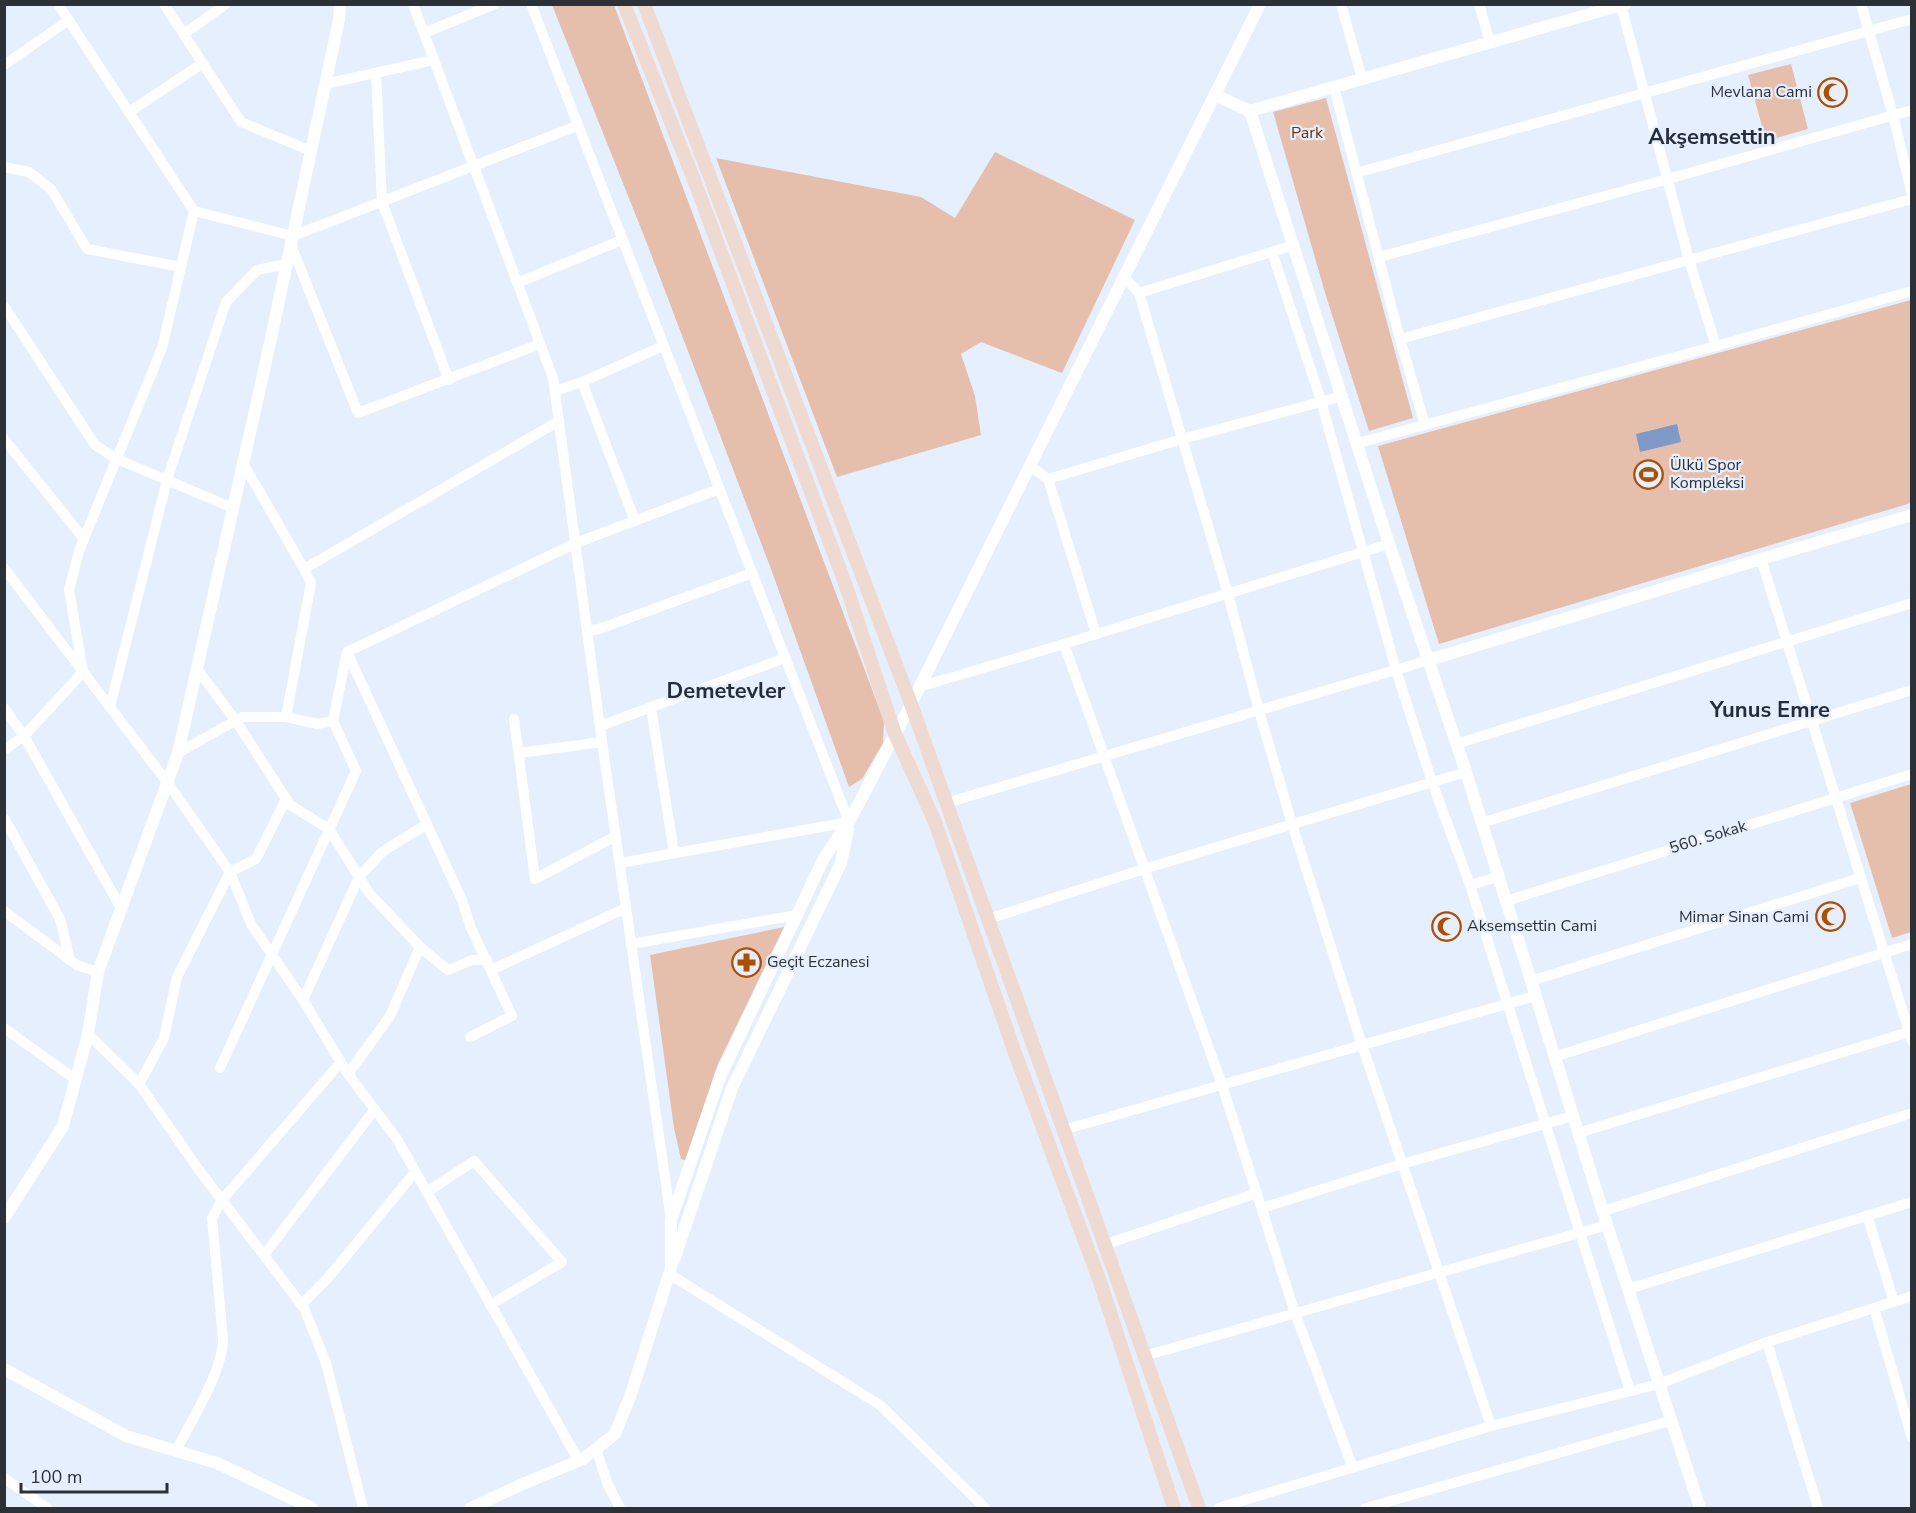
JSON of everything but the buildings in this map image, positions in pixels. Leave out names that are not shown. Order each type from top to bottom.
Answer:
[{"type":"main road","points":[[624,4],[694,180],[845,583],[895,734],[935,822],[1015,1053],[1100,1282],[1174,1509]]},
{"type":"main road","points":[[644,4],[911,704],[1199,1509]]},
{"type":"street","points":[[58,4],[194,211],[292,240],[382,202],[577,126]]},
{"type":"street","points":[[164,4],[241,122],[311,152]]},
{"type":"street","points":[[184,34],[226,4]]},
{"type":"street","points":[[4,1218],[63,1126],[88,1034],[98,972],[178,753],[287,264],[340,4]]},
{"type":"street","points":[[413,4],[553,378],[602,742],[671,1220],[670,1271]]},
{"type":"street","points":[[424,33],[495,4]]},
{"type":"street","points":[[471,1509],[579,1461],[615,1434],[631,1394],[732,1088],[841,863],[849,822],[531,4]]},
{"type":"street","points":[[671,1220],[720,1077],[824,858],[849,822],[911,704],[1260,4]]},
{"type":"street","points":[[1341,4],[1362,79]]},
{"type":"street","points":[[1479,4],[1490,43]]},
{"type":"street","points":[[1400,339],[1911,197],[1893,115],[1861,4]]},
{"type":"street","points":[[1215,95],[1250,111],[1623,5],[1689,260],[1716,346]]},
{"type":"street","points":[[1356,173],[1911,19]]},
{"type":"street","points":[[4,64],[69,20]]},
{"type":"street","points":[[325,84],[434,60]]},
{"type":"street","points":[[129,112],[203,63]]},
{"type":"street","points":[[376,73],[382,202],[449,380]]},
{"type":"street","points":[[1334,87],[1425,425]]},
{"type":"street","points":[[1378,257],[1668,179],[1911,110]]},
{"type":"street","points":[[1250,111],[1389,544],[1466,772],[1606,1225],[1700,1509]]},
{"type":"street","points":[[4,168],[29,172],[51,189],[87,249],[181,267]]},
{"type":"street","points":[[83,672],[69,590],[84,539],[162,348],[194,211]]},
{"type":"street","points":[[292,240],[358,413],[540,344]]},
{"type":"street","points":[[517,283],[622,240]]},
{"type":"street","points":[[1139,293],[1294,245]]},
{"type":"street","points":[[1272,252],[1321,401],[1396,670],[1432,782],[1470,885],[1509,1003],[1630,1391]]},
{"type":"street","points":[[110,707],[167,480],[226,302],[257,270],[287,264]]},
{"type":"street","points":[[1124,277],[1139,293],[1228,594],[1292,824],[1362,1045],[1491,1426]]},
{"type":"street","points":[[1358,443],[1911,291]]},
{"type":"street","points":[[4,306],[95,445],[117,459],[233,508]]},
{"type":"street","points":[[555,391],[582,382],[663,346]]},
{"type":"street","points":[[582,382],[635,521]]},
{"type":"street","points":[[1048,479],[1182,439],[1343,396]]},
{"type":"street","points":[[304,569],[559,421]]},
{"type":"street","points":[[4,439],[84,539]]},
{"type":"street","points":[[243,463],[311,583],[286,717]]},
{"type":"street","points":[[1030,466],[1048,479],[1096,634]]},
{"type":"street","points":[[347,652],[576,543],[719,489]]},
{"type":"street","points":[[946,803],[1911,515]]},
{"type":"street","points":[[919,687],[1389,544]]},
{"type":"street","points":[[1578,1133],[1911,1035],[1761,559]]},
{"type":"street","points":[[4,568],[167,782],[230,872],[251,924],[303,1000],[348,1074],[397,1138],[579,1461]]},
{"type":"street","points":[[588,631],[752,573]]},
{"type":"street","points":[[1456,744],[1911,603]]},
{"type":"street","points":[[1064,644],[1222,1085],[1295,1313],[1353,1468]]},
{"type":"street","points":[[220,1068],[356,771],[333,721],[347,652]]},
{"type":"street","points":[[347,652],[462,900],[471,928],[512,1016],[471,1037]]},
{"type":"street","points":[[600,726],[785,658]]},
{"type":"street","points":[[197,669],[236,721],[290,805],[329,830],[369,893],[420,947],[448,970],[472,960],[489,965],[626,909]]},
{"type":"street","points":[[4,750],[24,736],[83,672]]},
{"type":"street","points":[[1481,823],[1911,690]]},
{"type":"street","points":[[4,708],[24,736],[122,908]]},
{"type":"street","points":[[651,708],[674,853]]},
{"type":"street","points":[[178,753],[242,717],[286,717],[317,724],[333,721]]},
{"type":"street","points":[[514,719],[536,879],[616,836]]},
{"type":"street","points":[[519,753],[602,742]]},
{"type":"street","points":[[988,919],[1144,868],[1466,772]]},
{"type":"street","name":"560. Sokak","points":[[1506,901],[1911,774]]},
{"type":"street","points":[[139,1084],[164,1038],[177,977],[230,872],[256,859],[286,799]]},
{"type":"street","points":[[4,818],[60,920],[70,960]]},
{"type":"street","points":[[620,863],[849,822]]},
{"type":"street","points":[[303,1000],[359,877],[382,852],[427,824]]},
{"type":"street","points":[[1470,885],[1498,877]]},
{"type":"street","points":[[1531,981],[1860,878]]},
{"type":"street","points":[[4,911],[76,965],[98,972]]},
{"type":"street","points":[[631,944],[797,915]]},
{"type":"street","points":[[1554,1057],[1911,944]]},
{"type":"street","points":[[348,1074],[390,1016],[420,947]]},
{"type":"street","points":[[1063,1130],[1535,996]]},
{"type":"street","points":[[4,1028],[75,1078]]},
{"type":"street","points":[[88,1034],[139,1084],[301,1305],[326,1363],[363,1509]]},
{"type":"street","points":[[176,1451],[216,1372],[221,1357],[222,1339],[212,1218],[222,1200],[341,1062]]},
{"type":"street","points":[[264,1255],[375,1109]]},
{"type":"street","points":[[1603,1211],[1911,1113]]},
{"type":"street","points":[[1262,1208],[1402,1164],[1573,1116]]},
{"type":"street","points":[[427,1192],[474,1161],[562,1262],[490,1305]]},
{"type":"street","points":[[301,1305],[328,1278],[415,1172]]},
{"type":"street","points":[[1104,1245],[1257,1193]]},
{"type":"street","points":[[1628,1289],[1911,1202]]},
{"type":"street","points":[[1868,1215],[1894,1302]]},
{"type":"street","points":[[1144,1356],[1606,1225]]},
{"type":"street","points":[[670,1271],[880,1406],[985,1509]]},
{"type":"street","points":[[1218,1509],[1491,1426],[1659,1384],[1767,1342],[1911,1296]]},
{"type":"street","points":[[1874,1308],[1911,1438]]},
{"type":"street","points":[[1767,1342],[1818,1509]]},
{"type":"street","points":[[4,1369],[126,1436],[216,1463],[312,1509]]},
{"type":"street","points":[[1366,1509],[1670,1421]]},
{"type":"street","points":[[596,1449],[608,1485],[620,1509]]},
{"type":"street","points":[[4,1478],[46,1509]]},
{"type":"green space","points":[[552,5],[614,5],[884,721],[883,743],[862,779],[849,787],[771,569],[646,241]]},
{"type":"green space","points":[[1791,64],[1808,129],[1766,141],[1748,75]]},
{"type":"green space","name":"Park","points":[[1326,98],[1413,418],[1369,431],[1326,296],[1273,112]]},
{"type":"green space","points":[[995,152],[1135,220],[1062,373],[981,342],[961,354],[975,396],[981,435],[837,477],[716,158],[921,197],[955,218]]},
{"type":"green space","name":"Ülkü Spor Kompleksi","points":[[1911,300],[1911,503],[1439,644],[1378,446]]},
{"type":"green space","points":[[1911,784],[1911,932],[1892,938],[1850,803]]},
{"type":"green space","points":[[784,927],[717,1066],[687,1161],[681,1159],[674,1128],[650,955]]},
{"type":"water","points":[[1677,424],[1681,442],[1640,452],[1636,434]]},
{"type":"place","name":"Mevlana Cami","points":[[1833,92]]},
{"type":"place","name":"Ülkü Spor Kompleksi","points":[[1649,474]]},
{"type":"place","name":"Mimar Sinan Cami","points":[[1830,917]]},
{"type":"place","name":"Aksemsettin Cami","points":[[1446,926]]},
{"type":"place","name":"Geçit Eczanesi","points":[[746,962]]},
{"type":"district","name":"Akşemsettin","points":[[1712,137]]},
{"type":"district","name":"Demetevler","points":[[726,691]]},
{"type":"district","name":"Yunus Emre","points":[[1770,710]]}]
